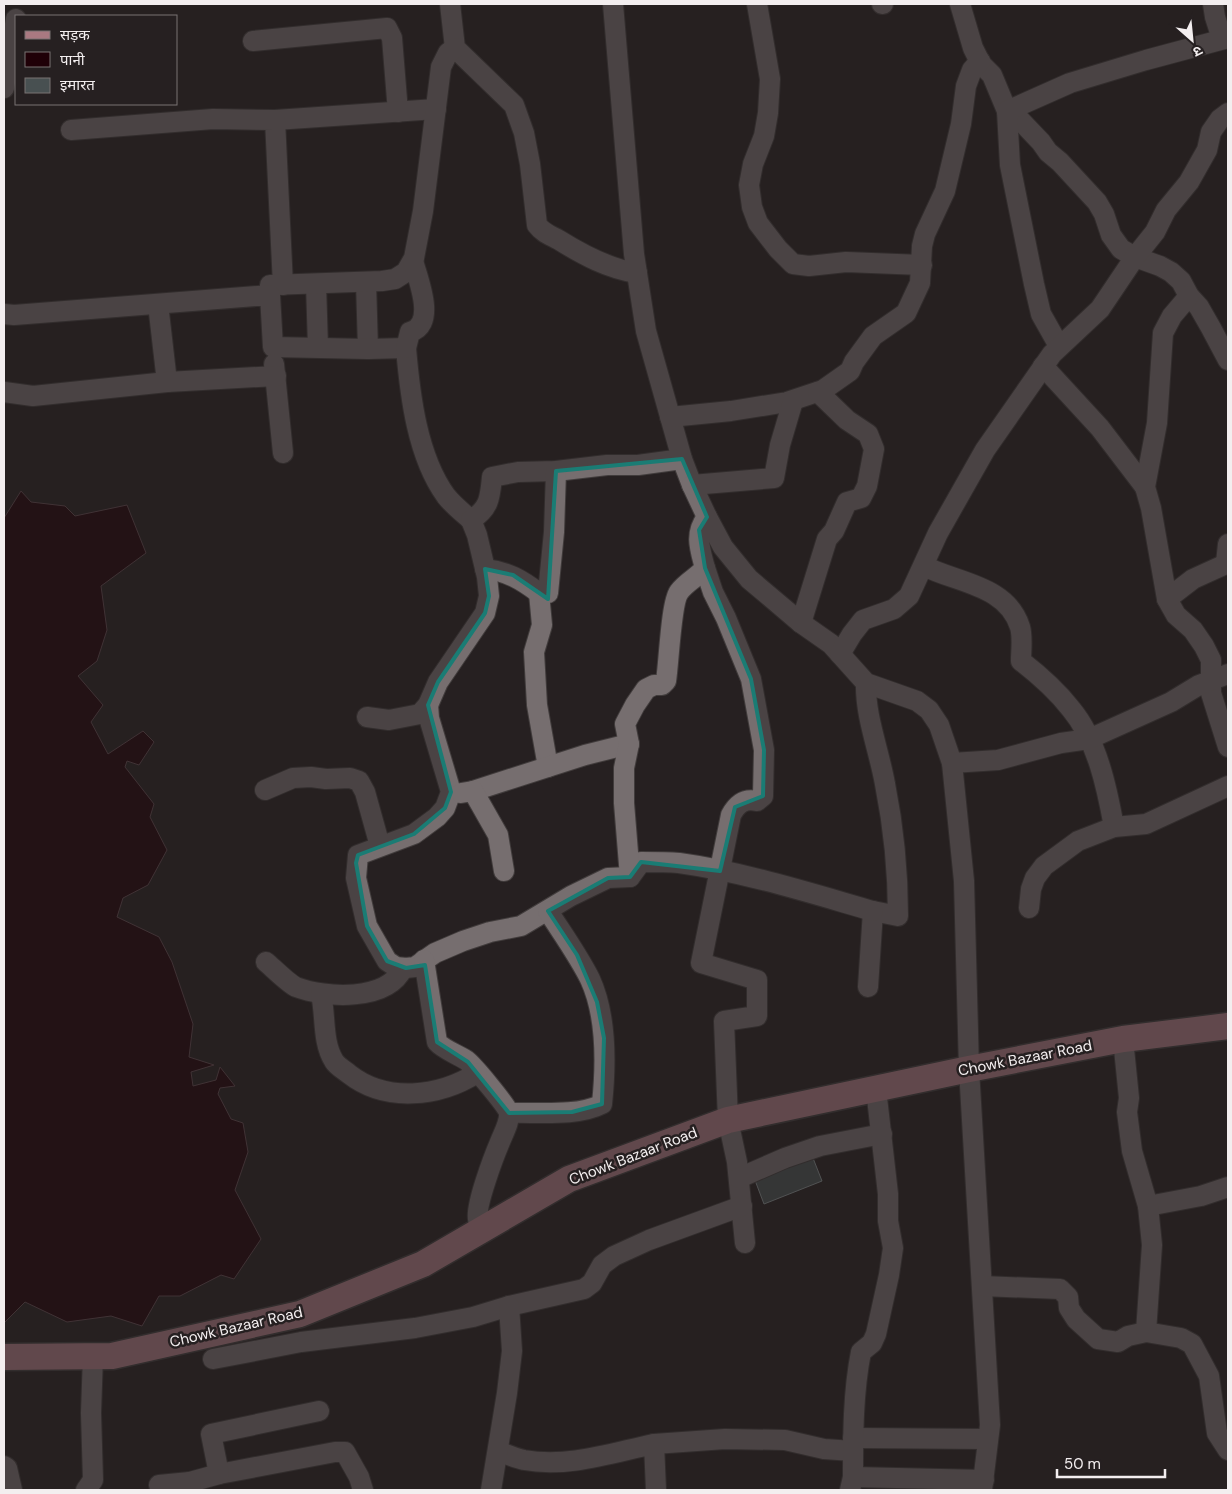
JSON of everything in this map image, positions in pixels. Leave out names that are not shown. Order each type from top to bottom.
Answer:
[{"type":"main road","name":"Chowk Bazaar Road","points":[[4,1357],[112,1356],[300,1314],[423,1264],[569,1179],[728,1120],[969,1069],[1123,1039],[1228,1026]]},
{"type":"street","points":[[450,4],[455,48],[514,105],[524,133],[530,164],[537,225],[542,232],[574,250],[609,266],[637,273]]},
{"type":"street","points":[[613,4],[633,244],[646,332],[682,459],[706,517],[723,547],[749,579],[801,623],[831,644],[866,683],[918,701],[929,710],[939,725],[952,763],[964,881],[969,1069],[990,1425],[983,1485],[851,1484],[855,1396],[861,1352],[872,1344],[876,1334],[893,1248],[888,1221],[888,1194],[876,1089]]},
{"type":"street","points":[[757,4],[770,79],[768,113],[764,136],[753,164],[749,185],[752,207],[758,222],[778,249],[793,264],[809,266],[846,262],[922,264]]},
{"type":"street","points":[[960,4],[973,48],[980,61],[992,75],[1007,111],[1010,165],[1041,314],[1059,346]]},
{"type":"street","points":[[1007,111],[1070,83],[1225,39],[1215,17],[1213,4]]},
{"type":"street","points":[[4,88],[15,24]]},
{"type":"street","points":[[253,40],[386,28],[392,38],[398,112]]},
{"type":"street","points":[[4,314],[14,315],[158,304],[316,284],[395,279],[406,272],[412,261],[423,211],[441,67],[448,53],[455,48]]},
{"type":"street","points":[[670,416],[739,410],[793,401],[818,392],[850,371],[854,362],[873,336],[906,313],[920,283],[924,234],[945,191],[961,124],[966,86],[972,70],[980,61]]},
{"type":"street","points":[[71,130],[212,119],[275,120],[436,109]]},
{"type":"street","points":[[1007,111],[1019,119],[1097,202],[1104,214],[1111,235],[1121,249],[1135,257],[1160,266],[1182,281],[1189,296],[1199,307],[1228,360]]},
{"type":"street","points":[[840,654],[852,634],[864,620],[894,609],[909,596],[938,533],[985,450],[1059,346],[1100,309],[1135,257],[1155,232],[1166,210],[1189,182],[1207,150],[1211,132],[1228,113]]},
{"type":"street","points":[[275,120],[276,290],[273,347],[283,453]]},
{"type":"street","points":[[367,716],[389,720],[420,714],[428,705],[438,682],[486,613],[489,596],[477,535],[471,520],[446,496],[434,474],[421,440],[410,391],[406,348],[410,332],[417,330],[422,323],[424,310],[423,295],[412,261]]},
{"type":"street","points":[[366,282],[368,350]]},
{"type":"street","points":[[316,284],[318,347]]},
{"type":"street","points":[[1145,487],[1156,423],[1163,333],[1172,316],[1189,296]]},
{"type":"street","points":[[158,304],[167,382]]},
{"type":"street","points":[[273,347],[368,350],[406,348]]},
{"type":"street","points":[[1043,366],[1100,428],[1145,487],[1151,508],[1167,599],[1176,615],[1193,630],[1204,646],[1220,678]]},
{"type":"street","points":[[4,392],[33,396],[167,382],[276,376]]},
{"type":"street","points":[[801,623],[827,539],[834,531],[848,502],[861,498],[867,486],[874,449],[868,434],[847,420],[818,392]]},
{"type":"street","points":[[692,485],[774,478],[780,445],[793,401]]},
{"type":"street","points":[[471,520],[481,513],[490,499],[492,477],[518,472],[556,471],[607,465],[638,465],[682,459]]},
{"type":"street","points":[[485,569],[513,575],[539,593],[548,593],[554,532],[556,471]]},
{"type":"street","points":[[706,517],[699,530],[700,547],[705,568],[751,679],[764,750],[762,796],[757,801],[750,799],[742,801],[735,807],[728,826],[701,963],[757,980],[757,1016],[724,1021],[728,1120],[739,1178],[745,1243]]},
{"type":"street","points":[[1167,599],[1227,557]]},
{"type":"street","points":[[924,566],[940,574],[990,591],[1011,608],[1021,628],[1021,661],[1052,688],[1072,710],[1089,739],[1108,794],[1114,827]]},
{"type":"street","points":[[630,876],[624,803],[624,768],[629,744],[625,724],[634,705],[646,689],[654,685],[662,685],[666,681],[674,607],[678,592],[700,575],[705,568]]},
{"type":"street","points":[[539,593],[542,625],[534,652],[536,696],[548,767]]},
{"type":"street","points":[[952,763],[998,760],[1061,743],[1089,739],[1171,702],[1199,685],[1220,678]]},
{"type":"street","points":[[1220,678],[1211,693],[1228,747]]},
{"type":"street","points":[[428,705],[429,718],[451,792],[445,808],[414,834],[358,855],[356,878],[367,926],[387,961],[396,967],[402,968],[415,967],[445,948],[463,941],[490,932],[521,926],[571,896],[608,878],[630,876],[641,862],[679,863],[720,871],[898,916],[896,847],[885,783],[866,699],[866,683]]},
{"type":"street","points":[[450,796],[473,791],[585,755],[629,744]]},
{"type":"street","points":[[265,790],[293,778],[350,778],[359,781],[365,792],[380,846]]},
{"type":"street","points":[[1030,908],[1031,889],[1035,878],[1044,866],[1078,841],[1114,827],[1146,824],[1228,786]]},
{"type":"street","points":[[473,791],[498,835],[504,872]]},
{"type":"street","points":[[509,1113],[572,1112],[594,1108],[602,1104],[605,1071],[604,1038],[597,1002],[591,981],[582,964],[548,910]]},
{"type":"street","points":[[868,987],[873,911]]},
{"type":"street","points":[[424,960],[437,1042],[468,1062],[509,1113],[507,1124],[492,1160],[479,1206],[478,1219],[483,1229]]},
{"type":"street","points":[[266,962],[294,986],[333,996],[363,993],[387,985],[399,976],[402,968]]},
{"type":"street","points":[[322,994],[329,1051],[335,1063],[363,1084],[380,1090],[410,1094],[436,1091],[462,1083],[477,1073]]},
{"type":"street","points":[[1123,1039],[1129,1098],[1127,1112],[1132,1151],[1148,1206],[1152,1245],[1146,1332]]},
{"type":"street","points":[[739,1178],[785,1158],[820,1146],[882,1134]]},
{"type":"street","points":[[1148,1206],[1201,1196],[1228,1187]]},
{"type":"street","points":[[213,1359],[301,1342],[415,1328],[473,1317],[509,1306],[584,1289],[592,1283],[602,1265],[614,1256],[648,1240],[742,1206]]},
{"type":"street","points":[[982,1286],[1060,1289],[1068,1297],[1070,1308],[1076,1319],[1098,1339],[1118,1342],[1128,1336],[1146,1332],[1181,1338],[1192,1344],[1209,1376],[1220,1389],[1217,1433],[1228,1450]]},
{"type":"street","points":[[491,1490],[512,1351],[509,1306]]},
{"type":"street","points":[[86,1490],[93,1480],[91,1413],[93,1356]]},
{"type":"street","points":[[219,1474],[211,1434],[319,1411]]},
{"type":"street","points":[[498,1451],[522,1459],[544,1462],[570,1462],[654,1444],[725,1439],[785,1440],[824,1449],[853,1444],[988,1439]]},
{"type":"street","points":[[654,1444],[656,1490]]},
{"type":"street","points":[[159,1485],[190,1486],[219,1474],[336,1452],[345,1452],[359,1477],[363,1490]]},
{"type":"street","points":[[4,1466],[12,1490]]},
{"type":"highlighted area","points":[[682,459],[707,517],[699,530],[705,568],[751,679],[764,750],[763,796],[735,807],[720,871],[641,862],[630,877],[608,878],[548,911],[577,955],[597,1002],[604,1038],[602,1104],[572,1112],[509,1113],[468,1062],[437,1042],[425,965],[406,968],[387,961],[367,926],[356,863],[358,855],[414,834],[445,808],[451,792],[428,705],[438,682],[485,613],[489,596],[485,569],[513,575],[548,599],[556,471]]},
{"type":"water","points":[[21,491],[31,502],[65,506],[75,516],[127,505],[146,553],[101,586],[107,630],[97,661],[78,676],[103,705],[91,722],[108,754],[143,731],[154,742],[139,765],[127,761],[125,767],[154,804],[150,817],[167,850],[148,885],[123,898],[117,917],[159,937],[172,962],[193,1024],[189,1057],[214,1065],[191,1072],[193,1086],[216,1080],[220,1067],[235,1086],[220,1088],[218,1094],[231,1119],[243,1123],[248,1152],[235,1190],[261,1239],[234,1279],[221,1275],[180,1296],[159,1296],[142,1326],[111,1316],[67,1322],[25,1302],[4,1323],[4,518]]},
{"type":"building","points":[[811,1153],[822,1181],[764,1204],[753,1175]]}]
